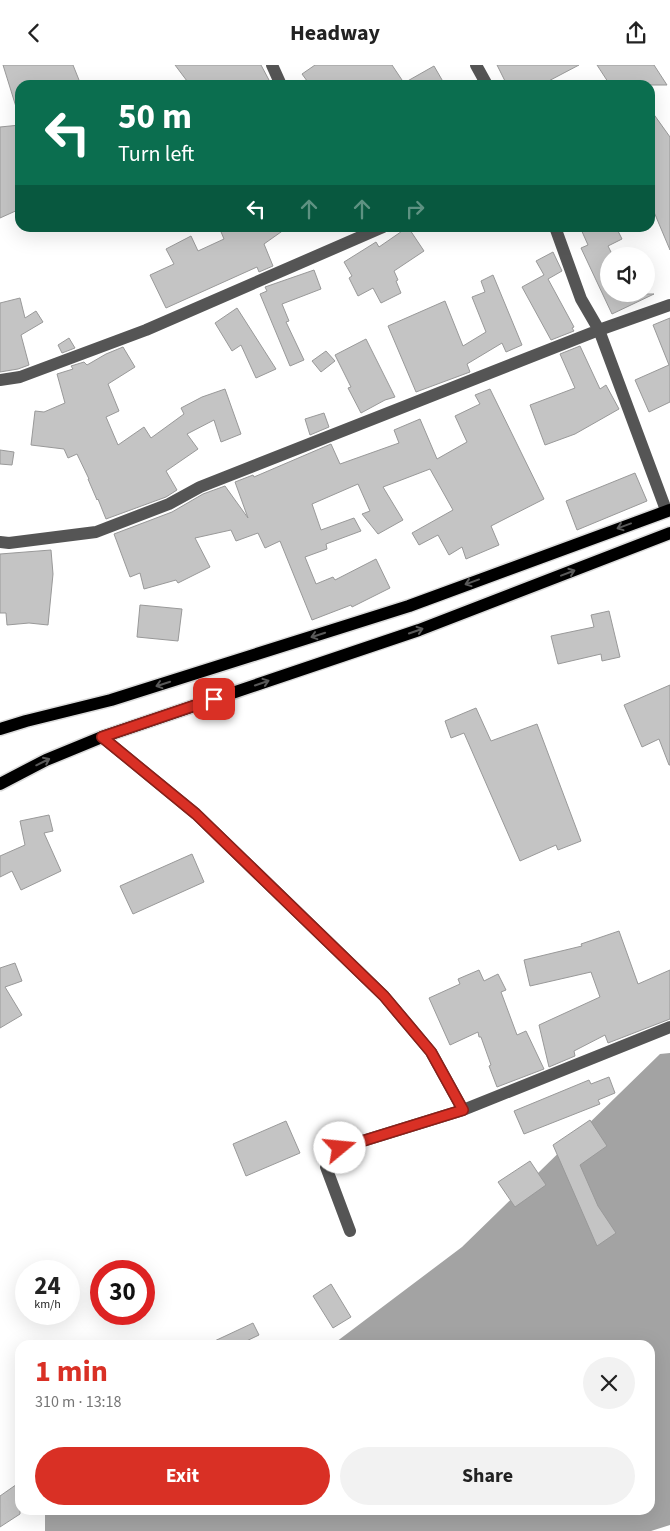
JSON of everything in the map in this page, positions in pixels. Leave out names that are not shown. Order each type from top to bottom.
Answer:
[{"type":"main road","points":[[0,729],[111,701],[409,606],[668,510]]},
{"type":"main road","points":[[0,784],[46,760],[102,737],[419,630],[670,533]]},
{"type":"street","points":[[272,65],[279,80]]},
{"type":"street","points":[[476,65],[485,80]]},
{"type":"street","points":[[0,380],[20,377],[146,330],[371,232]]},
{"type":"street","points":[[557,232],[582,299],[599,330],[668,510]]},
{"type":"street","points":[[0,543],[96,532],[169,504],[209,483],[599,330],[670,305]]},
{"type":"street","points":[[102,737],[196,814],[384,996],[431,1052],[463,1110]]},
{"type":"street","points":[[350,1231],[326,1167],[329,1155],[340,1148],[463,1110],[670,1027]]},
{"type":"shaded area","points":[[670,1053],[670,1525],[651,1531],[45,1531],[45,1515],[655,1515],[655,1340],[339,1340],[462,1247],[660,1054]]},
{"type":"building","points":[[3,65],[73,65],[79,80],[15,80],[15,104]]},
{"type":"building","points":[[175,65],[261,65],[269,80],[186,80]]},
{"type":"building","points":[[315,65],[392,65],[402,80],[306,80],[302,74]]},
{"type":"building","points":[[497,65],[579,65],[550,80],[504,80]]},
{"type":"building","points":[[597,65],[654,65],[667,85],[655,85],[655,80],[607,80]]},
{"type":"building","points":[[434,66],[442,80],[409,80]]},
{"type":"building","points":[[655,116],[670,137],[670,250],[655,214]]},
{"type":"building","points":[[15,126],[15,211],[0,218],[0,127]]},
{"type":"building","points":[[221,232],[281,232],[264,244],[273,266],[259,272],[257,267],[166,308],[150,275],[174,264],[166,249],[191,236],[198,251],[224,239]]},
{"type":"building","points":[[401,232],[411,232],[424,251],[394,271],[401,293],[381,303],[373,288],[358,296],[349,278],[352,276],[344,262],[376,242],[379,247]]},
{"type":"building","points":[[582,232],[618,232],[622,239],[608,247],[600,247],[600,288],[581,248],[588,245]]},
{"type":"building","points":[[553,252],[562,271],[548,279],[574,327],[572,328],[574,331],[551,340],[522,287],[544,275],[536,261]]},
{"type":"building","points":[[314,270],[321,289],[282,304],[289,321],[286,322],[304,360],[290,366],[260,294],[267,291],[265,287]]},
{"type":"building","points":[[493,275],[522,345],[506,352],[502,343],[467,364],[470,372],[416,392],[388,326],[445,301],[463,346],[486,332],[472,297],[485,292],[481,281]]},
{"type":"building","points":[[20,298],[25,318],[36,311],[43,322],[21,335],[29,365],[0,372],[0,303]]},
{"type":"building","points":[[606,302],[637,302],[612,314]]},
{"type":"building","points":[[237,308],[276,369],[256,378],[241,345],[232,351],[215,323]]},
{"type":"building","points":[[670,318],[670,402],[649,412],[635,380],[669,365],[653,325]]},
{"type":"building","points":[[69,338],[75,348],[62,353],[58,345]]},
{"type":"building","points":[[366,339],[395,397],[385,400],[361,413],[348,388],[351,387],[335,355]]},
{"type":"building","points":[[580,346],[600,389],[606,385],[619,409],[575,434],[545,445],[530,405],[575,388],[560,354]]},
{"type":"building","points":[[123,347],[135,367],[108,384],[119,411],[106,417],[118,445],[144,427],[151,438],[184,414],[181,408],[202,397],[225,389],[241,434],[221,442],[214,420],[187,434],[198,449],[166,471],[177,490],[166,497],[106,519],[77,454],[68,458],[64,449],[31,445],[35,411],[44,412],[65,403],[57,374],[73,369],[71,366],[84,362],[87,365]]},
{"type":"building","points":[[326,351],[335,361],[321,372],[312,361]]},
{"type":"building","points":[[490,389],[544,499],[491,526],[499,545],[466,559],[462,547],[449,555],[438,535],[419,545],[412,533],[453,510],[430,469],[383,487],[403,520],[378,534],[362,514],[370,511],[358,484],[312,504],[321,530],[354,518],[361,531],[326,544],[327,549],[305,557],[316,584],[333,577],[335,580],[376,559],[390,588],[352,607],[351,605],[312,620],[280,541],[265,548],[258,533],[236,541],[231,530],[195,538],[210,567],[178,583],[176,580],[144,589],[140,573],[130,577],[114,534],[172,512],[203,494],[225,486],[248,518],[235,482],[253,475],[254,477],[331,444],[340,464],[399,443],[394,430],[420,419],[437,459],[467,442],[455,416],[480,404],[475,395]]},
{"type":"building","points":[[324,413],[329,427],[310,435],[305,419]]},
{"type":"building","points":[[0,450],[14,452],[12,465],[0,464]]},
{"type":"building","points":[[635,473],[647,501],[577,530],[566,501]]},
{"type":"building","points":[[51,550],[53,574],[48,625],[29,623],[7,625],[6,613],[0,613],[0,554]]},
{"type":"building","points":[[140,605],[182,609],[178,641],[137,637]]},
{"type":"building","points":[[609,611],[620,657],[602,661],[601,654],[558,664],[551,636],[594,627],[591,615]]},
{"type":"building","points":[[670,685],[669,765],[659,739],[642,747],[624,705]]},
{"type":"building","points":[[476,708],[491,741],[537,724],[581,841],[558,850],[556,845],[520,861],[464,733],[451,738],[445,721]]},
{"type":"building","points":[[49,815],[53,831],[44,833],[61,871],[21,890],[12,871],[0,877],[0,856],[25,845],[20,821]]},
{"type":"building","points":[[192,854],[204,882],[133,914],[120,886]]},
{"type":"building","points":[[619,931],[638,984],[670,970],[670,1019],[608,1043],[605,1035],[574,1051],[575,1056],[549,1067],[539,1025],[600,997],[591,972],[530,986],[524,960],[582,946],[581,944]]},
{"type":"building","points":[[15,963],[22,981],[5,987],[22,1015],[0,1028],[0,968]]},
{"type":"building","points":[[479,970],[484,981],[498,974],[506,990],[501,992],[517,1035],[526,1031],[544,1069],[497,1087],[489,1066],[491,1065],[478,1032],[450,1045],[429,998],[460,984],[458,979]]},
{"type":"building","points":[[609,1077],[615,1093],[598,1100],[600,1104],[524,1134],[514,1111],[589,1080],[591,1084]]},
{"type":"building","points":[[590,1120],[607,1146],[580,1165],[598,1206],[616,1233],[597,1246],[553,1145]]},
{"type":"building","points":[[286,1121],[300,1153],[246,1176],[233,1144]]},
{"type":"building","points":[[530,1161],[546,1185],[515,1207],[498,1182]]},
{"type":"building","points":[[331,1284],[351,1317],[333,1328],[313,1296]]},
{"type":"building","points":[[253,1323],[259,1335],[248,1340],[217,1340]]},
{"type":"building","points":[[15,1486],[15,1515],[18,1515],[0,1527],[0,1496]]},
{"type":"route","points":[[214,699],[102,737],[196,814],[384,996],[431,1052],[463,1110],[340,1148]]}]
